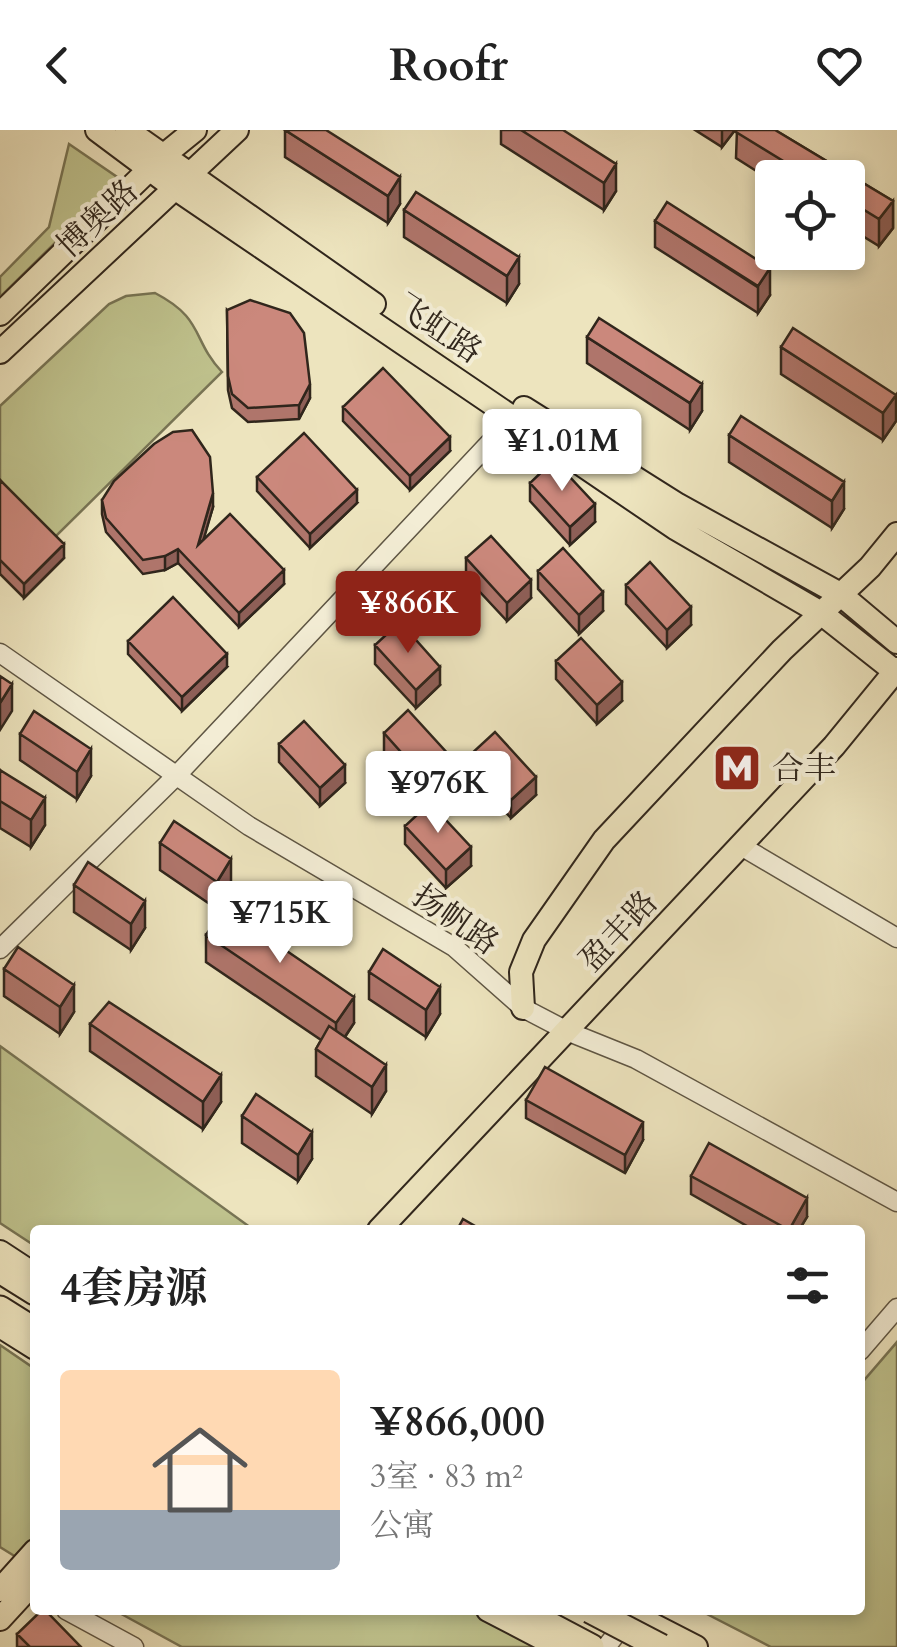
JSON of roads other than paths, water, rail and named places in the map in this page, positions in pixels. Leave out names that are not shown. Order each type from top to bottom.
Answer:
[{"type":"highway","points":[[0,1270],[30,1289]]},
{"type":"highway","points":[[0,1309],[30,1328]]},
{"type":"highway","points":[[530,1615],[591,1647]]},
{"type":"highway","points":[[600,1615],[661,1647]]},
{"type":"main road","name":"飞虹路","points":[[97,130],[156,163],[514,418],[676,528],[821,612],[896,671]]},
{"type":"main road","name":"飞虹路","points":[[127,130],[156,163]]},
{"type":"main road","name":"博奥路","points":[[0,314],[194,130]]},
{"type":"main road","name":"博奥路","points":[[0,352],[237,130]]},
{"type":"main road","name":"飞虹路","points":[[183,182],[678,505],[840,594],[897,642]]},
{"type":"main road","name":"盈丰路","points":[[523,1008],[520,972],[534,940],[604,840],[782,650],[870,567],[897,534]]},
{"type":"main road","name":"盈丰路","points":[[385,1225],[834,746],[896,671]]},
{"type":"main road","points":[[0,1252],[30,1272]]},
{"type":"main road","points":[[0,1326],[30,1345]]},
{"type":"main road","points":[[0,1619],[30,1561]]},
{"type":"main road","points":[[498,1615],[559,1647]]},
{"type":"main road","points":[[637,1615],[696,1647]]},
{"type":"street","points":[[0,950],[176,775],[514,418]]},
{"type":"street","name":"扬帆路","points":[[0,653],[249,826],[454,948],[523,1008],[568,1032],[636,1059],[897,1202]]},
{"type":"street","points":[[741,846],[897,938]]},
{"type":"street","points":[[865,1345],[897,1308]]},
{"type":"street","points":[[75,1615],[134,1647]]},
{"type":"street","points":[[606,1647],[627,1615]]},
{"type":"place","name":"合丰","points":[[737,768]]}]
